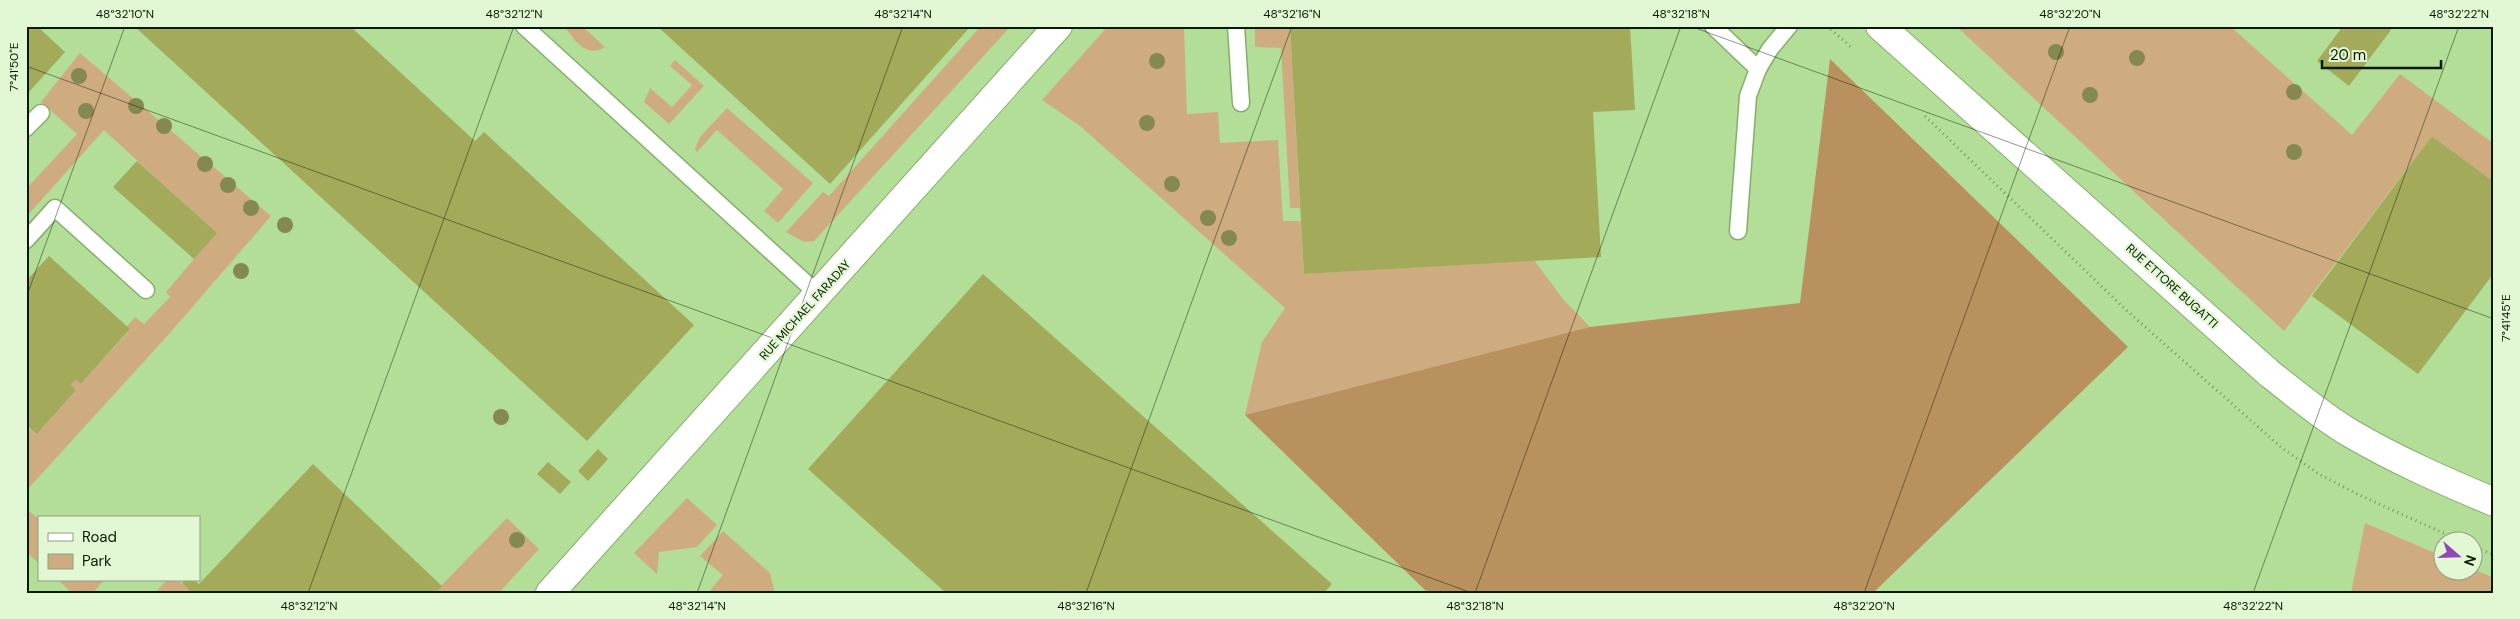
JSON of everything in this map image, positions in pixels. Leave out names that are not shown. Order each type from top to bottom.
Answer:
[{"type":"main road","name":"RUE MICHAEL FARADAY","points":[[550,593],[1058,26]]},
{"type":"main road","name":"RUE ETTORE BUGATTI","points":[[1880,26],[2270,374],[2307,404],[2348,432],[2385,453],[2494,502]]},
{"type":"lane","points":[[524,26],[819,295]]},
{"type":"lane","points":[[1236,26],[1241,103]]},
{"type":"lane","points":[[1713,26],[1758,68]]},
{"type":"lane","points":[[1738,231],[1748,96],[1758,68],[1770,49],[1789,26]]},
{"type":"lane","points":[[26,128],[41,112]]},
{"type":"lane","points":[[26,240],[55,208],[146,290]]},
{"type":"path","points":[[1920,111],[2126,310],[2282,448],[2319,474],[2355,493],[2441,532]]},
{"type":"path","points":[[2482,550],[2494,555]]},
{"type":"green space","points":[[564,26],[582,26],[605,47],[592,51],[587,49],[572,37]]},
{"type":"green space","points":[[981,26],[1011,26],[814,241],[804,242],[786,232],[823,192],[829,196]]},
{"type":"green space","points":[[1108,26],[1184,26],[1187,114],[1218,112],[1220,143],[1278,140],[1283,221],[1301,221],[1304,274],[1534,260],[1563,299],[1590,327],[1245,415],[1262,342],[1285,308],[1080,126],[1042,100]]},
{"type":"green space","points":[[1255,26],[1290,26],[1300,208],[1290,208],[1281,48],[1255,47]]},
{"type":"green space","points":[[1956,26],[2230,26],[2352,135],[2400,74],[2494,144],[2494,182],[2432,136],[2284,331]]},
{"type":"green space","points":[[80,53],[271,216],[170,333],[26,491],[26,433],[31,429],[37,434],[76,390],[71,384],[76,380],[81,384],[130,330],[127,326],[135,317],[144,324],[170,297],[166,292],[216,233],[104,130],[26,217],[26,189],[77,134],[41,102]]},
{"type":"green space","points":[[675,60],[704,86],[669,124],[644,102],[650,88],[672,107],[692,85],[670,66]]},
{"type":"green space","points":[[727,108],[813,183],[778,223],[764,211],[783,189],[717,130],[697,152],[695,149],[700,137]]},
{"type":"green space","points":[[687,498],[717,525],[697,547],[659,552],[657,574],[634,553]]},
{"type":"green space","points":[[26,509],[38,518],[38,562],[26,552]]},
{"type":"green space","points":[[507,518],[539,549],[499,593],[434,593]]},
{"type":"green space","points":[[2365,523],[2432,552],[2432,582],[2482,582],[2482,573],[2494,578],[2494,593],[2351,593]]},
{"type":"green space","points":[[723,531],[770,573],[775,593],[708,593],[723,575],[700,556]]},
{"type":"green space","points":[[60,582],[102,582],[93,593],[72,593]]},
{"type":"green space","points":[[165,582],[180,582],[191,592],[155,593]]},
{"type":"shaded area","points":[[1830,59],[2128,347],[1873,593],[1428,593],[1245,415],[1590,327],[1800,303]]},
{"type":"building","points":[[26,26],[37,26],[65,52],[29,92],[26,89]]},
{"type":"building","points":[[134,26],[350,26],[475,141],[484,132],[694,325],[587,441]]},
{"type":"building","points":[[657,26],[971,26],[830,184]]},
{"type":"building","points":[[1290,26],[1630,26],[1635,110],[1593,112],[1601,257],[1304,274]]},
{"type":"building","points":[[2343,26],[2386,26],[2391,30],[2349,86],[2317,61]]},
{"type":"building","points":[[2432,136],[2494,182],[2494,273],[2418,374],[2312,296]]},
{"type":"building","points":[[137,161],[217,233],[194,259],[113,187]]},
{"type":"building","points":[[49,256],[130,329],[81,384],[76,380],[71,384],[76,390],[37,434],[26,425],[26,281]]},
{"type":"building","points":[[983,274],[1332,584],[1324,593],[946,593],[808,469]]},
{"type":"building","points":[[598,449],[608,459],[588,481],[578,471]]},
{"type":"building","points":[[548,462],[571,482],[560,494],[537,474]]},
{"type":"building","points":[[313,464],[442,586],[435,593],[192,593],[182,583],[196,582],[199,584]]}]
